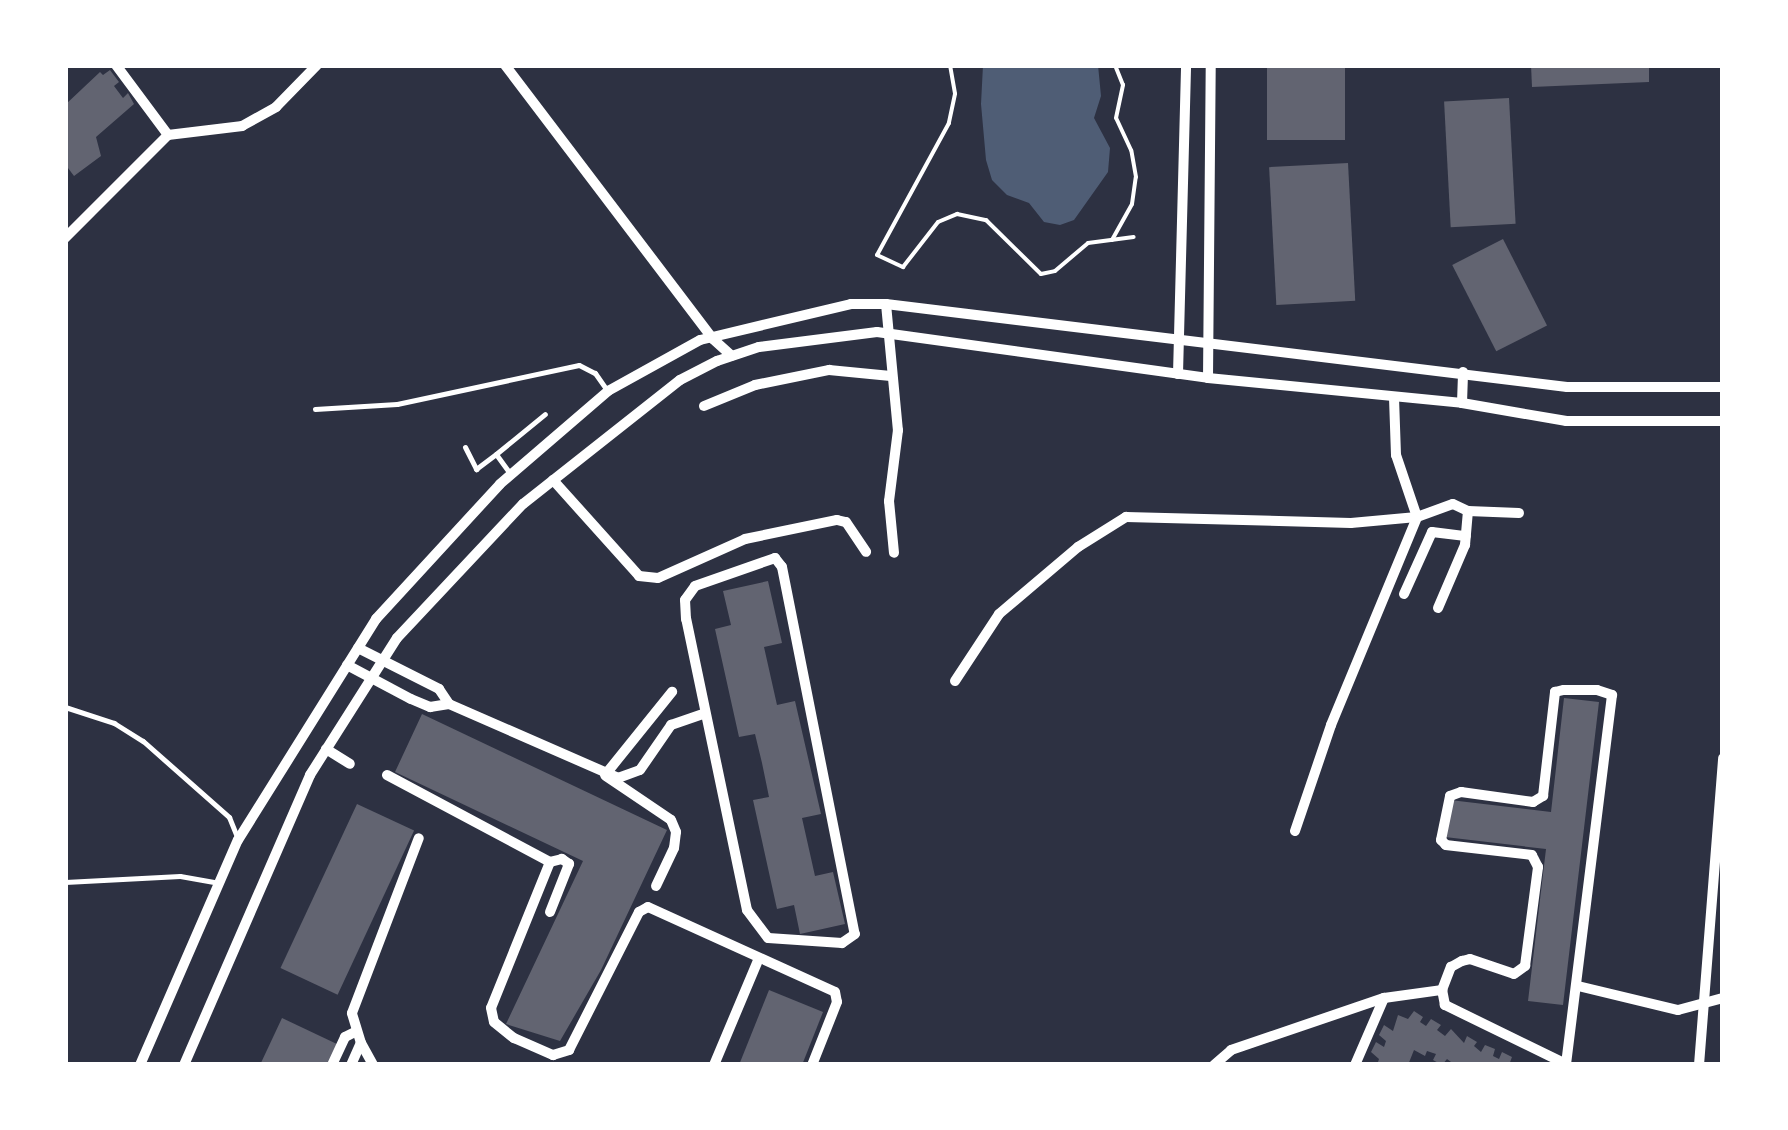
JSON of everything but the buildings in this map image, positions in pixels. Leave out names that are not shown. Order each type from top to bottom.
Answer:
[{"type":"street","points":[[116,65],[168,134]]},
{"type":"street","points":[[65,238],[168,134],[242,126],[276,108],[317,65]]},
{"type":"street","points":[[505,65],[714,338],[732,356]]},
{"type":"street","points":[[1178,374],[1186,65]]},
{"type":"street","points":[[1208,378],[1212,65]]},
{"type":"street","points":[[140,1065],[238,840],[376,619],[511,474],[608,392],[660,359],[714,338],[851,304],[886,304],[1567,387],[1723,387]]},
{"type":"street","points":[[886,304],[898,430],[889,531],[894,552]]},
{"type":"street","points":[[184,1065],[310,775],[397,638],[523,504],[680,380],[732,356],[759,347],[886,333],[1208,378],[1462,403],[1566,420],[1723,422]]},
{"type":"street","points":[[704,406],[755,385],[829,370],[892,376]]},
{"type":"street","points":[[1462,372],[1462,403]]},
{"type":"street","points":[[1295,831],[1331,725],[1417,518],[1396,456],[1394,398]]},
{"type":"street","points":[[554,480],[638,576],[658,578],[744,539],[837,520],[846,522],[866,552]]},
{"type":"street","points":[[955,681],[999,614],[1078,548],[1126,517],[1351,523],[1417,518],[1453,504],[1468,510],[1518,513]]},
{"type":"street","points":[[1438,608],[1466,536],[1468,510]]},
{"type":"street","points":[[1404,594],[1432,532],[1466,536]]},
{"type":"street","points":[[774,558],[782,567],[855,934],[842,943],[768,938],[754,924],[747,910],[705,713],[685,600],[695,586],[774,558]]},
{"type":"street","points":[[358,648],[439,689],[449,704],[605,775],[670,820],[676,832],[674,848],[656,886]]},
{"type":"street","points":[[347,665],[430,707],[449,704]]},
{"type":"street","points":[[1597,690],[1612,695],[1578,986],[1567,1065],[1445,1005],[1442,990],[1451,967],[1470,959],[1521,972],[1538,868],[1532,856],[1446,844],[1441,840],[1447,798],[1461,792],[1537,800],[1544,789],[1556,692],[1597,690]]},
{"type":"street","points":[[605,775],[672,692]]},
{"type":"street","points":[[605,775],[618,778],[640,770],[671,725],[705,713]]},
{"type":"street","points":[[326,749],[350,764]]},
{"type":"street","points":[[1699,1065],[1723,758]]},
{"type":"street","points":[[387,776],[550,862],[562,859],[570,864],[550,912]]},
{"type":"street","points":[[373,1065],[360,1044],[352,1014],[419,838]]},
{"type":"street","points":[[550,862],[491,1008],[494,1022],[514,1038],[553,1055],[569,1050],[639,912],[648,907],[834,992],[837,1002],[812,1065]]},
{"type":"street","points":[[714,1065],[760,958]]},
{"type":"street","points":[[1578,986],[1678,1010],[1723,998]]},
{"type":"street","points":[[1214,1065],[1230,1050],[1384,998],[1442,990]]},
{"type":"street","points":[[1355,1065],[1384,998]]},
{"type":"street","points":[[332,1065],[345,1037],[358,1031]]},
{"type":"street","points":[[351,1065],[360,1044]]},
{"type":"lane","points":[[315,409],[397,404],[580,364],[596,373],[608,392]]},
{"type":"lane","points":[[465,446],[476,469],[545,414]]},
{"type":"lane","points":[[496,454],[511,474]]},
{"type":"lane","points":[[65,708],[114,723],[143,740],[229,817],[238,840]]},
{"type":"lane","points":[[65,882],[180,876],[219,883]]},
{"type":"path","points":[[950,65],[955,94],[949,123],[877,255],[903,267],[938,222],[957,214],[986,220],[1041,274],[1055,272],[1088,243],[1134,238]]},
{"type":"path","points":[[1112,240],[1132,204],[1136,177],[1131,150],[1116,118],[1123,93],[1115,65]]},
{"type":"water","points":[[983,65],[1098,65],[1101,96],[1094,118],[1110,148],[1108,172],[1074,220],[1060,225],[1044,222],[1029,203],[1007,195],[992,180],[986,160],[981,104]]}]
